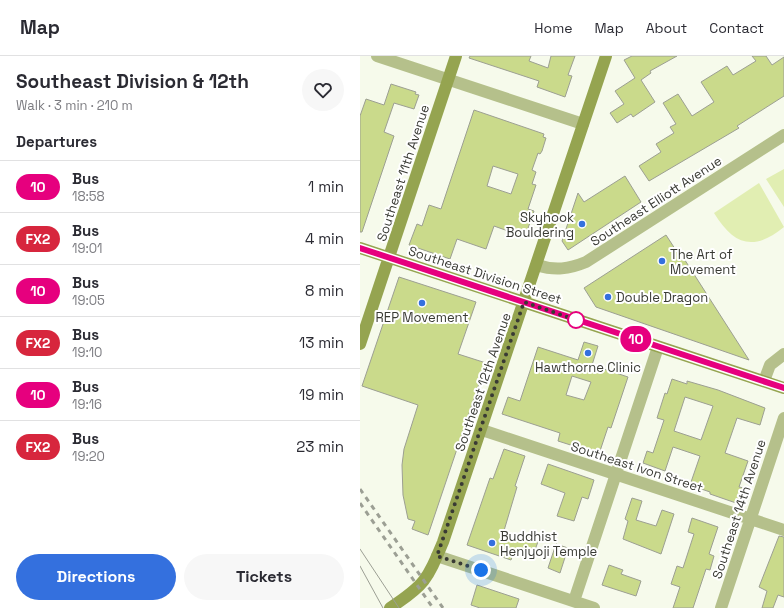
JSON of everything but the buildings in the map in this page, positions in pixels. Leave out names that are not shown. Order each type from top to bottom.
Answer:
[{"type":"main road","name":"Southeast 11th Avenue","points":[[360,344],[390,258],[456,56]]},
{"type":"main road","name":"Southeast 12th Avenue","points":[[390,608],[412,593],[424,582],[437,556],[482,430],[606,56]]},
{"type":"main road","name":"Southeast Division Street","points":[[360,248],[784,388]]},
{"type":"street","points":[[377,56],[583,124]]},
{"type":"street","name":"Southeast Elliott Avenue","points":[[537,266],[548,269],[561,269],[586,262],[784,136]]},
{"type":"street","points":[[574,601],[658,347]]},
{"type":"street","points":[[764,381],[770,365],[784,354]]},
{"type":"street","name":"Southeast 14th Avenue","points":[[721,608],[784,418]]},
{"type":"street","name":"Southeast Ivon Street","points":[[482,430],[784,530]]},
{"type":"street","points":[[437,556],[594,608]]},
{"type":"green space","points":[[784,169],[784,207],[766,179]]},
{"type":"green space","points":[[759,183],[784,227],[763,240],[754,242],[745,241],[737,238],[729,232],[721,224],[714,213]]},
{"type":"tram line","points":[[360,549],[399,608]]},
{"type":"tram line","points":[[360,566],[383,608]]},
{"type":"railway","points":[[360,489],[443,608]]},
{"type":"railway","points":[[360,503],[433,608]]},
{"type":"bus line","name":"10","points":[[360,248],[784,388]]},
{"type":"place","name":"Skyhook Bouldering","points":[[582,224]]},
{"type":"place","name":"The Art of Movement","points":[[662,261]]},
{"type":"place","name":"Double Dragon","points":[[608,297]]},
{"type":"place","name":"REP Movement","points":[[422,303]]},
{"type":"place","name":"Hawthorne Clinic","points":[[588,353]]},
{"type":"place","name":"Buddhist Henjyoji Temple","points":[[492,543]]},
{"type":"route","points":[[481,570],[437,556],[524,302],[576,320]]}]
